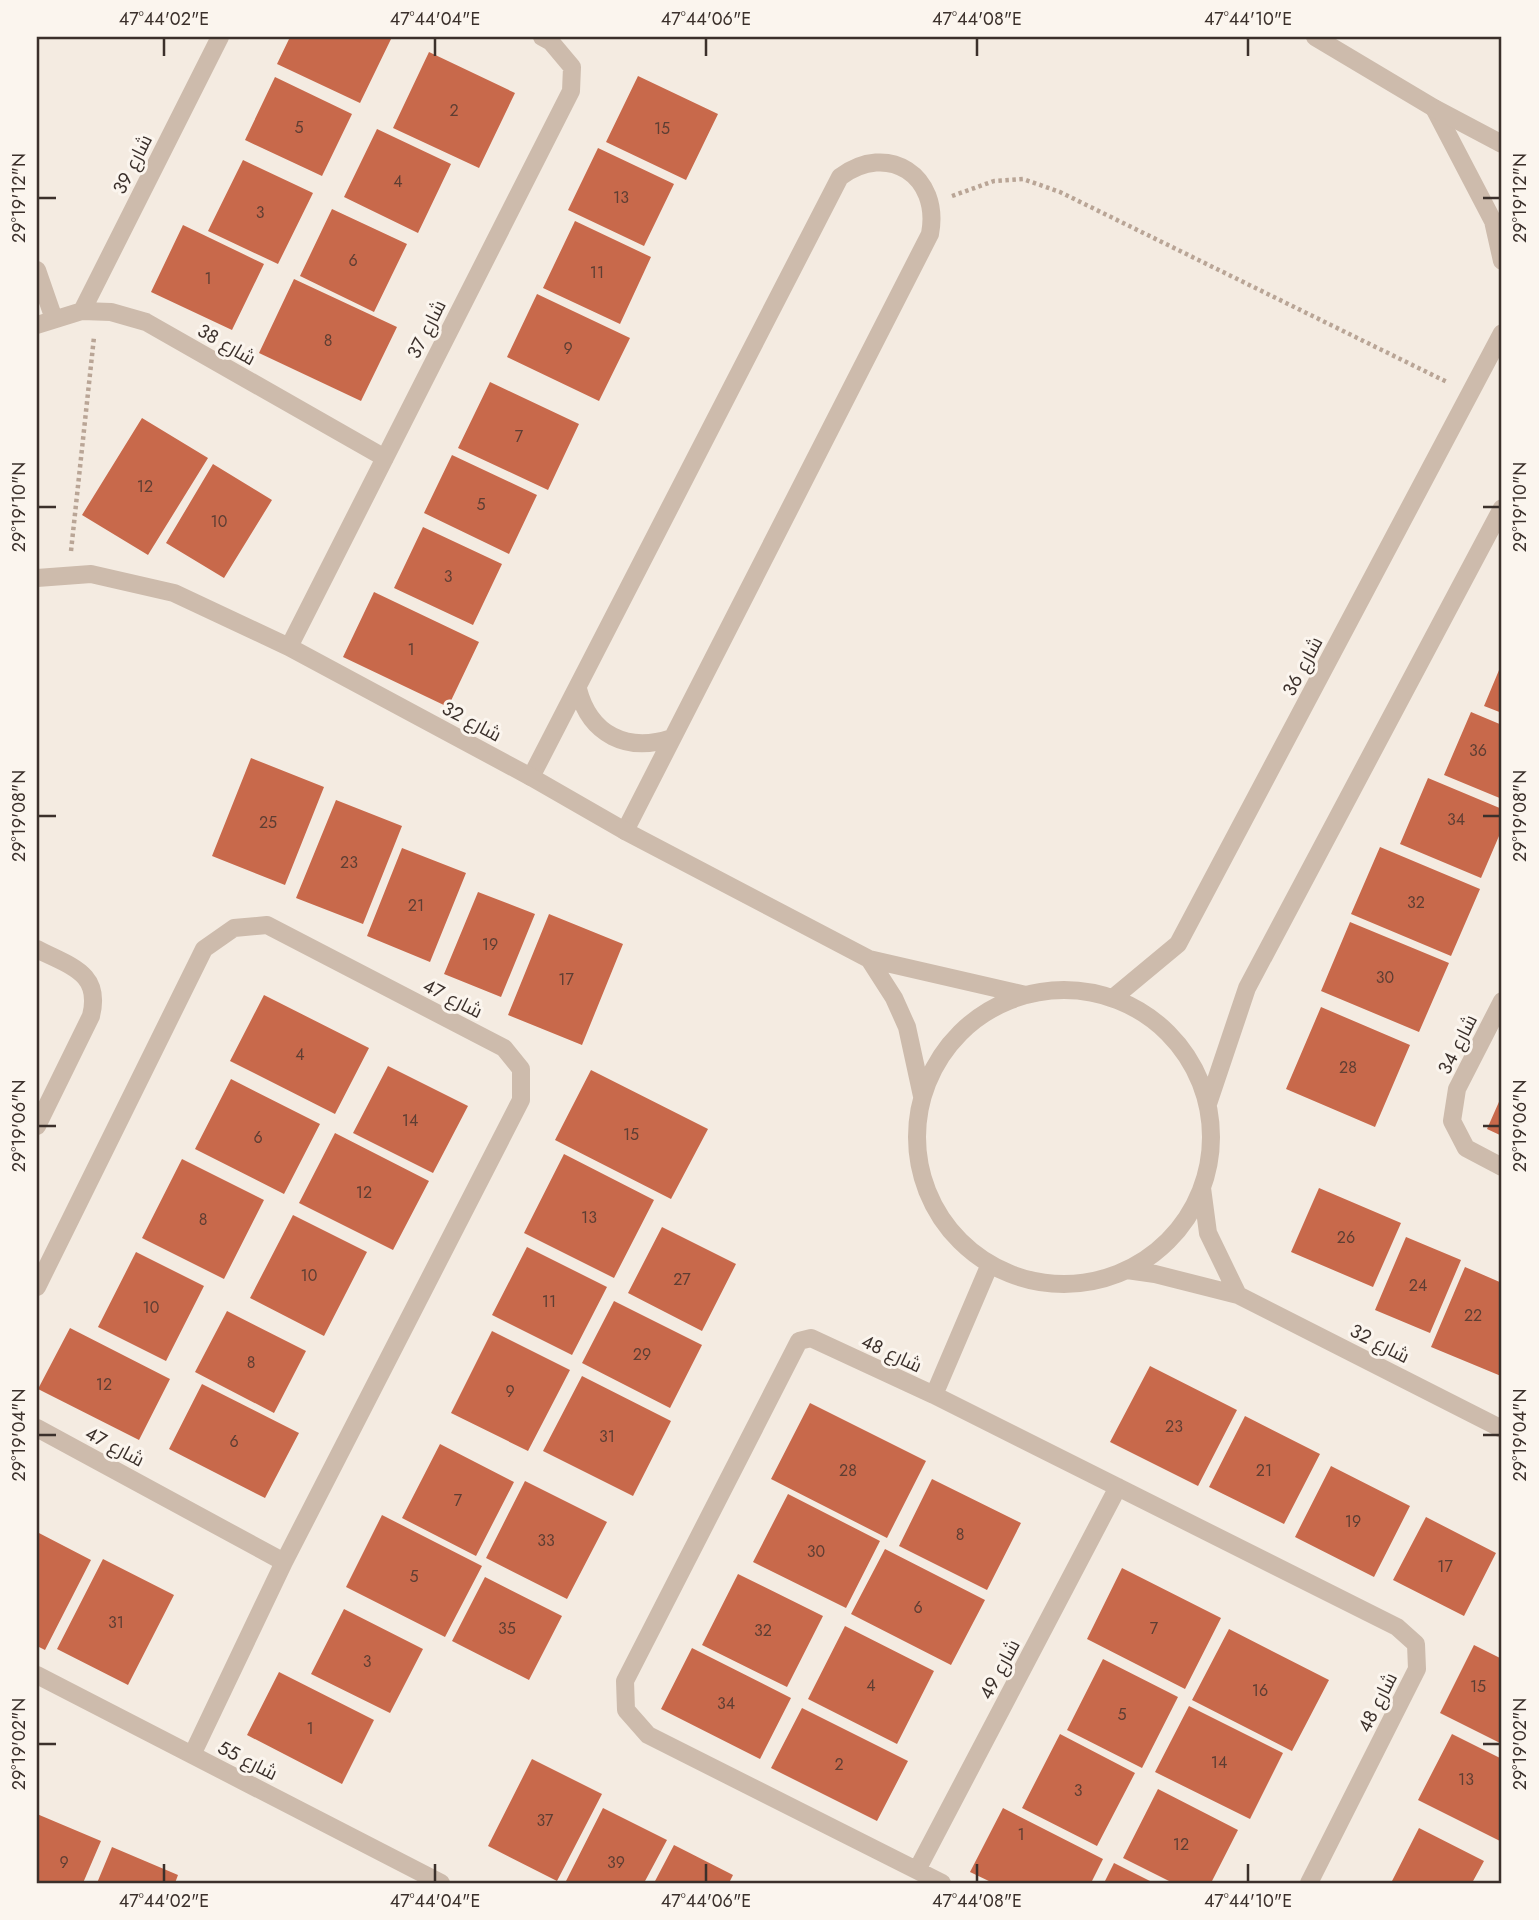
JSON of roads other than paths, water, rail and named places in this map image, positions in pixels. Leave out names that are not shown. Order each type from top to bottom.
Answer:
[{"type":"street","name":"شارع 39","points":[[89,311],[220,37]]},
{"type":"street","name":"شارع 37","points":[[289,647],[571,90],[572,67],[551,42],[542,37]]},
{"type":"street","points":[[1315,37],[1434,108],[1502,144]]},
{"type":"street","points":[[1434,108],[1493,221],[1502,261]]},
{"type":"street","points":[[531,777],[840,177],[865,163],[893,164],[906,170],[918,179],[927,191],[932,205],[929,234],[625,831]]},
{"type":"street","points":[[37,270],[54,319]]},
{"type":"street","name":"شارع 38","points":[[37,325],[89,311],[111,312],[146,322],[385,458]]},
{"type":"street","name":"شارع 36","points":[[1113,998],[1178,944],[1502,333]]},
{"type":"street","points":[[1208,1104],[1247,988],[1502,508]]},
{"type":"street","name":"شارع 32","points":[[37,578],[92,574],[174,593],[289,647],[531,777],[625,831],[869,959],[1026,995]]},
{"type":"street","points":[[578,689],[590,717],[612,737],[642,745],[672,738]]},
{"type":"street","name":"شارع 47","points":[[37,1287],[204,949],[234,928],[267,925],[504,1048],[521,1069],[521,1100],[284,1562],[192,1755]]},
{"type":"street","points":[[37,949],[82,972],[92,986],[94,1003],[91,1016],[37,1126]]},
{"type":"street","name":"شارع 32","points":[[869,959],[894,998],[906,1027],[922,1096]]},
{"type":"street","points":[[1070,990],[1113,998],[1140,1011],[1164,1029],[1183,1051],[1198,1076],[1208,1104],[1212,1133],[1202,1188],[1189,1214],[1172,1237],[1151,1256],[1127,1270],[1090,1281],[1072,1283],[1043,1282],[1015,1276],[989,1264],[947,1227],[921,1176],[916,1148],[917,1122],[930,1073],[960,1032],[1002,1003],[1026,995],[1070,990]]},
{"type":"street","name":"شارع 34","points":[[1502,1001],[1457,1089],[1452,1121],[1466,1148],[1502,1167]]},
{"type":"street","points":[[1202,1188],[1208,1233],[1238,1294]]},
{"type":"street","points":[[934,1395],[989,1264]]},
{"type":"street","name":"شارع 32","points":[[1127,1270],[1238,1294],[1502,1429]]},
{"type":"street","name":"شارع 48","points":[[942,1883],[648,1735],[626,1710],[625,1681],[799,1341],[811,1338],[934,1395],[1397,1627],[1416,1644],[1417,1669],[1309,1883]]},
{"type":"street","name":"شارع 47","points":[[37,1428],[284,1562]]},
{"type":"street","name":"شارع 49","points":[[917,1870],[1118,1487]]},
{"type":"street","name":"شارع 55","points":[[37,1675],[441,1883]]}]
